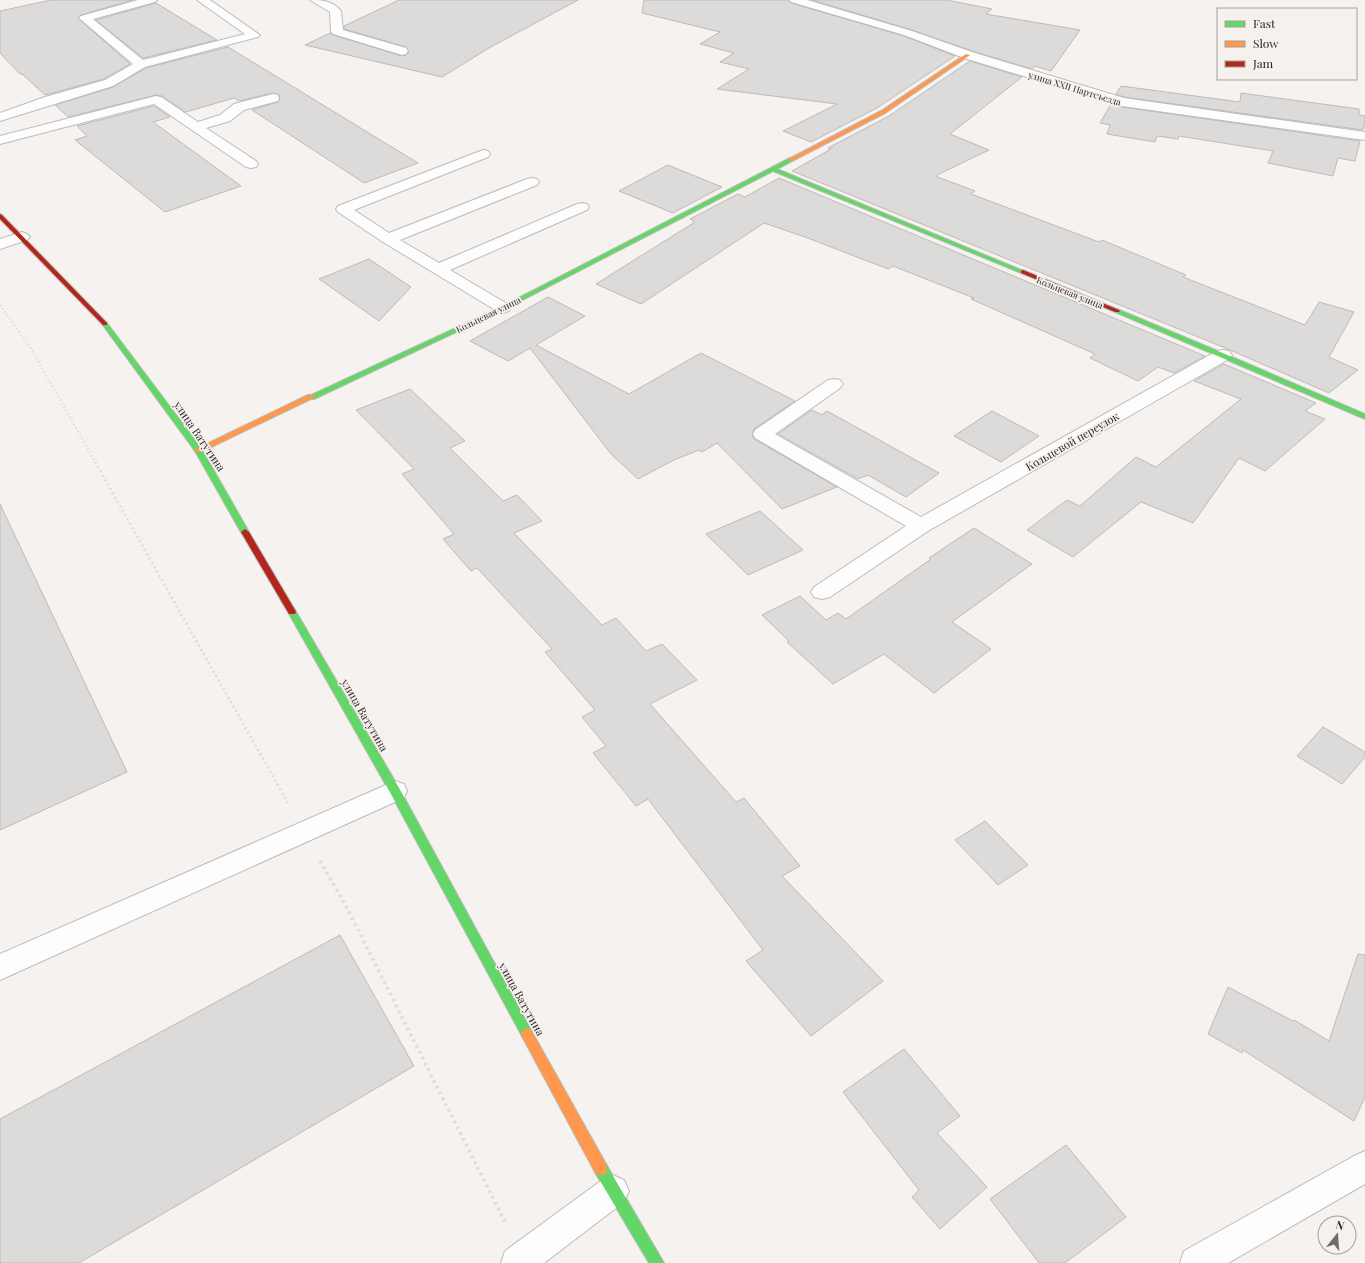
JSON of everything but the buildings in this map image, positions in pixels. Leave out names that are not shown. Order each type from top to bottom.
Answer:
[{"type":"street","points":[[141,64],[85,18],[151,0]]},
{"type":"street","points":[[0,117],[50,100],[109,83],[141,64],[254,35],[203,0]]},
{"type":"street","points":[[316,0],[335,11],[337,32],[402,51]]},
{"type":"street","name":"улица XXII Партсъезда","points":[[795,0],[908,33],[968,56],[1122,102],[1365,136]]},
{"type":"street","name":"Кольцевая улица","points":[[198,450],[502,308],[773,170],[883,112],[968,56]]},
{"type":"street","points":[[196,126],[225,118],[239,107],[273,98]]},
{"type":"street","points":[[0,140],[156,100],[251,164]]},
{"type":"street","points":[[483,154],[343,209],[388,239],[502,308]]},
{"type":"street","name":"Кольцевая улица","points":[[773,170],[1223,355],[1365,417]]},
{"type":"street","points":[[388,239],[532,182]]},
{"type":"street","points":[[438,269],[582,208]]},
{"type":"street","name":"улица Ватутина","points":[[0,216],[100,317],[198,450],[395,791],[613,1191],[657,1263]]},
{"type":"street","points":[[0,244],[22,237]]},
{"type":"street","name":"Кольцевой переулок","points":[[822,592],[921,526],[1223,355]]},
{"type":"street","points":[[834,384],[762,434],[921,526]]},
{"type":"street","points":[[0,967],[395,791]]},
{"type":"street","points":[[1196,1263],[1365,1167]]},
{"type":"street","points":[[520,1260],[613,1191]]},
{"type":"path","points":[[0,305],[30,347],[345,904],[520,1260]]},
{"type":"traffic: fast","points":[[311,397],[503,308],[790,160]]},
{"type":"traffic: fast","points":[[773,169],[1023,272]]},
{"type":"traffic: fast","points":[[1117,311],[1223,355],[1365,417]]},
{"type":"traffic: fast","points":[[105,324],[198,450],[245,532]]},
{"type":"traffic: fast","points":[[292,612],[395,791],[527,1034]]},
{"type":"traffic: fast","points":[[601,1169],[657,1263]]},
{"type":"traffic: slow","points":[[790,160],[883,112],[968,55]]},
{"type":"traffic: slow","points":[[198,450],[311,397]]},
{"type":"traffic: slow","points":[[527,1034],[601,1169]]},
{"type":"traffic: jam","points":[[0,216],[105,324]]},
{"type":"traffic: jam","points":[[1023,272],[1117,311]]},
{"type":"traffic: jam","points":[[245,532],[292,612]]}]
